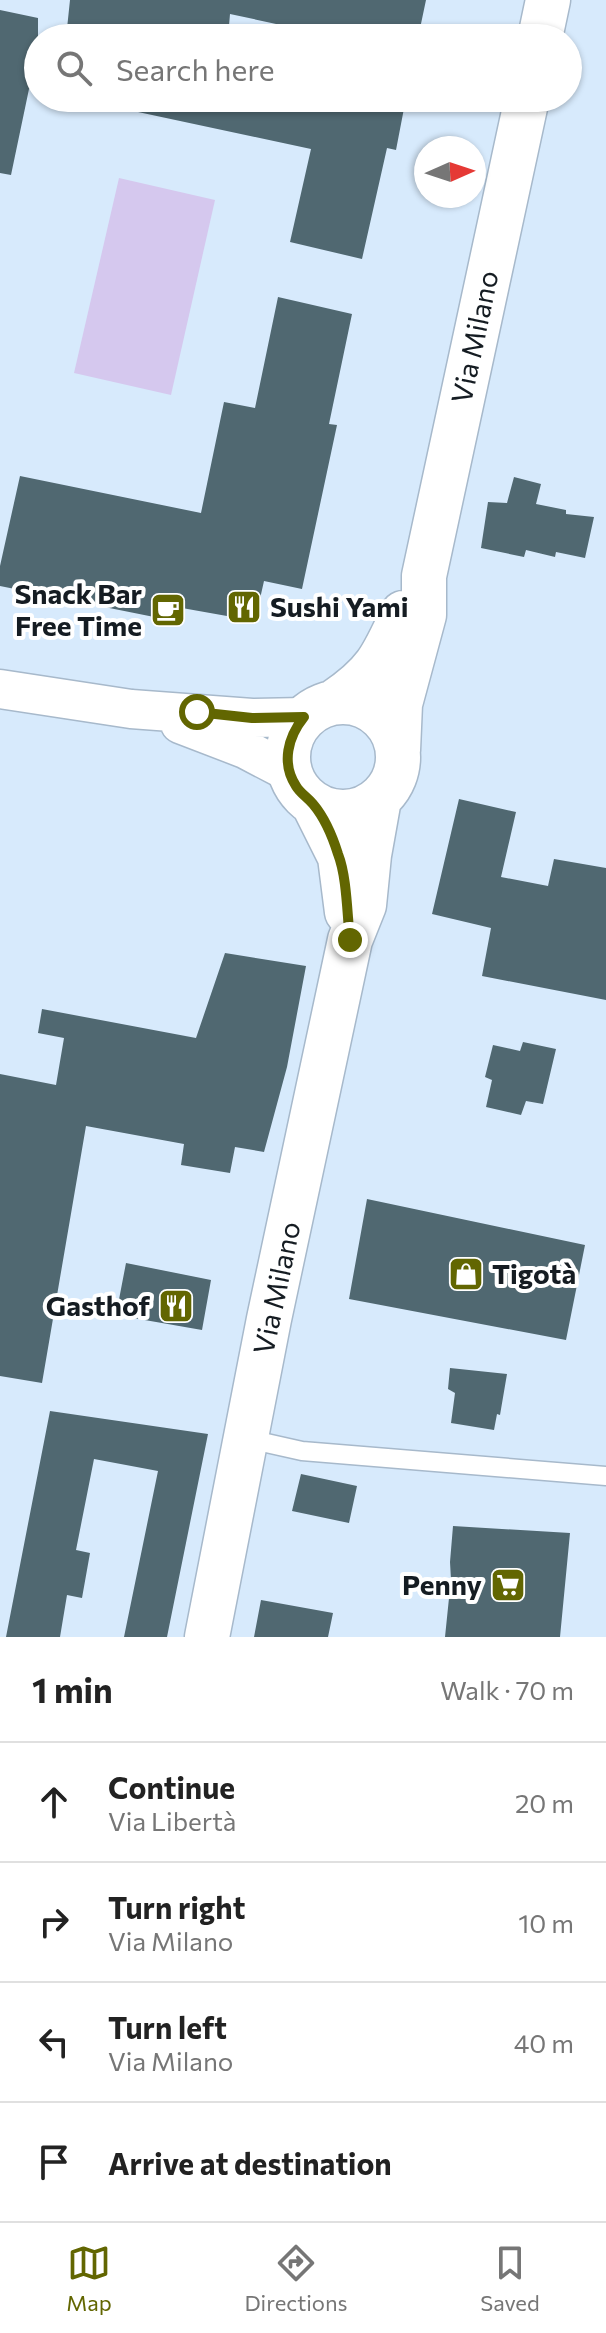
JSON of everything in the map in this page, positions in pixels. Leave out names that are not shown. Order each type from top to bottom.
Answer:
[{"type":"main road","points":[[543,24],[548,0]]},
{"type":"main road","name":"Via Milano","points":[[207,1637],[269,1319],[350,940],[364,905],[379,799],[390,785],[397,768],[400,704],[424,615],[424,576],[524,112]]},
{"type":"main road","name":"Via Milano","points":[[350,940],[340,857],[287,757],[289,743],[294,729],[319,709],[359,686],[378,666],[424,576]]},
{"type":"main road","points":[[319,709],[352,702],[369,707],[383,718],[393,733],[398,750]]},
{"type":"main road","points":[[302,788],[330,811],[347,812],[364,808],[379,799]]},
{"type":"street","points":[[0,689],[131,709],[252,718],[319,709]]},
{"type":"street","points":[[131,709],[193,728],[245,749],[302,788]]},
{"type":"lane","points":[[248,1439],[302,1451],[606,1476]]},
{"type":"shaded area","points":[[119,178],[215,200],[171,395],[74,373]]},
{"type":"building","points":[[70,0],[426,0],[421,24],[276,24],[230,14],[229,24],[67,24]]},
{"type":"building","points":[[0,10],[38,18],[38,24],[24,24],[24,112],[11,175],[0,173]]},
{"type":"building","points":[[138,112],[403,112],[396,150],[387,148],[362,259],[290,242],[311,149]]},
{"type":"building","points":[[278,297],[352,314],[329,424],[337,425],[302,589],[264,581],[255,621],[182,608],[179,622],[0,586],[0,566],[20,476],[201,513],[224,402],[255,408]]},
{"type":"building","points":[[514,477],[541,484],[536,504],[566,510],[566,514],[594,517],[585,558],[556,552],[555,557],[526,550],[524,557],[481,548],[488,502],[507,503]]},
{"type":"building","points":[[459,799],[516,812],[501,877],[548,886],[554,859],[606,868],[606,1000],[482,976],[491,928],[432,914]]},
{"type":"building","points":[[225,953],[306,966],[287,1067],[264,1152],[235,1147],[230,1173],[181,1165],[184,1144],[86,1126],[42,1383],[0,1376],[0,1074],[56,1085],[64,1038],[38,1033],[42,1009],[196,1038]]},
{"type":"building","points":[[523,1042],[556,1049],[543,1104],[526,1101],[521,1115],[486,1107],[492,1080],[485,1077],[493,1045],[520,1051]]},
{"type":"building","name":"Tigotà","points":[[367,1199],[585,1245],[566,1340],[349,1299]]},
{"type":"building","points":[[126,1263],[211,1280],[202,1330],[116,1315]]},
{"type":"building","points":[[450,1368],[507,1374],[500,1415],[497,1414],[494,1430],[451,1423],[455,1393],[448,1389]]},
{"type":"building","points":[[50,1411],[208,1434],[167,1637],[124,1637],[158,1471],[94,1459],[76,1550],[90,1553],[82,1598],[67,1595],[60,1637],[6,1637]]},
{"type":"building","points":[[301,1474],[357,1486],[349,1523],[292,1511]]},
{"type":"building","name":"Penny","points":[[453,1526],[570,1533],[560,1637],[445,1637],[449,1598],[452,1598],[450,1562]]},
{"type":"building","points":[[261,1600],[333,1613],[328,1637],[254,1637]]},
{"type":"place","name":"Sushi Yami","points":[[244,607]]},
{"type":"place","name":"Snack Bar Free Time","points":[[168,610]]},
{"type":"place","name":"Tigotà","points":[[466,1274]]},
{"type":"place","name":"Gasthof","points":[[176,1306]]},
{"type":"place","name":"Penny","points":[[508,1585]]},
{"type":"route","points":[[197,712],[252,718],[304,717],[294,729],[289,743],[289,772],[303,796],[314,805],[340,857],[350,940]]}]
